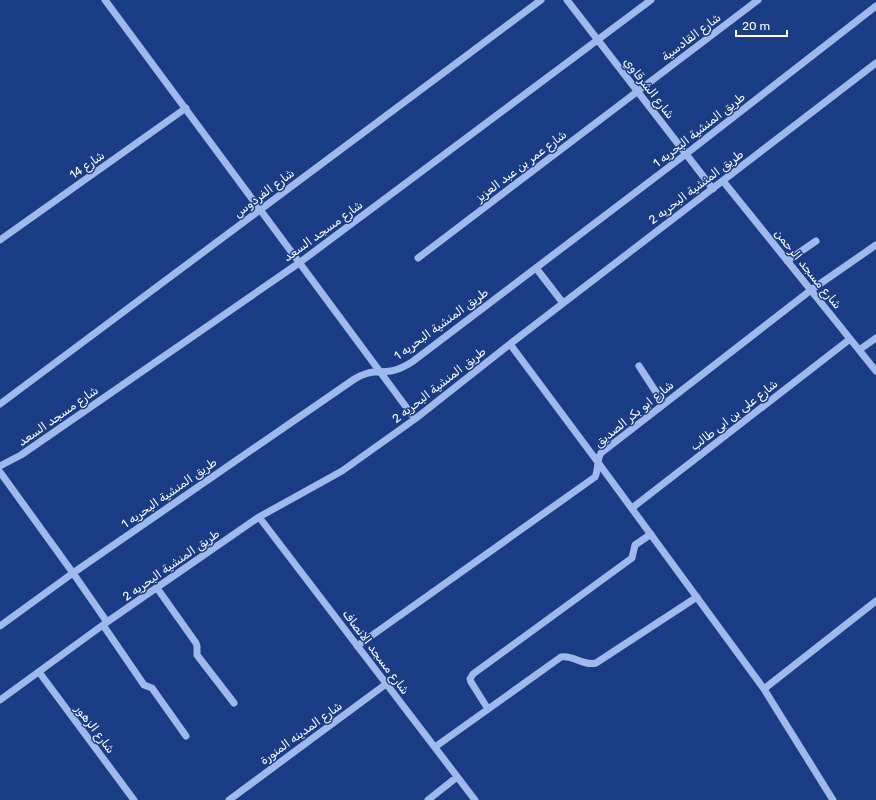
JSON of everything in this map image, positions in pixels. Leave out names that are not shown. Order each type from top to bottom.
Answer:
[{"type":"street","points":[[105,0],[415,419]]},
{"type":"street","name":"شارع الفردوس","points":[[0,404],[541,0]]},
{"type":"street","name":"شارع الشرقاوي","points":[[567,0],[713,188]]},
{"type":"street","name":"شارع مسجد السعد","points":[[0,466],[21,455],[299,263],[650,0]]},
{"type":"street","name":"شارع القادسية","points":[[638,91],[758,0]]},
{"type":"street","name":"طريق المنشية البحريه 1","points":[[0,626],[72,573],[361,374],[397,370],[412,362],[686,154],[876,6]]},
{"type":"street","name":"طريق المنشية البحريه 2","points":[[0,700],[105,624],[259,517],[342,471],[415,419],[563,303],[876,63]]},
{"type":"street","name":"شارع عمر بن عبد العزيز","points":[[418,258],[638,91]]},
{"type":"street","name":"شارع 14","points":[[0,240],[186,108]]},
{"type":"street","name":"شارع مسجد الرحمن","points":[[723,181],[876,371]]},
{"type":"street","points":[[787,261],[816,241]]},
{"type":"street","name":"شارع ابو بكر الصديق","points":[[357,646],[595,477],[598,469],[597,461],[600,452],[811,290],[876,245]]},
{"type":"street","points":[[536,268],[563,303]]},
{"type":"street","points":[[859,350],[876,338]]},
{"type":"street","name":"شارع على بن ابى طالب","points":[[632,508],[850,339]]},
{"type":"street","points":[[510,344],[764,689],[833,800]]},
{"type":"street","points":[[639,366],[663,403]]},
{"type":"street","points":[[0,472],[72,573],[144,685],[152,688],[186,736]]},
{"type":"street","name":"شارع مسجد الانصاف","points":[[259,517],[475,800]]},
{"type":"street","points":[[488,709],[471,682],[470,679],[473,674],[632,558],[635,545],[651,534]]},
{"type":"street","points":[[157,588],[196,643],[197,655],[234,703]]},
{"type":"street","points":[[435,747],[561,657],[567,656],[586,664],[596,664],[697,597]]},
{"type":"street","points":[[764,689],[876,601]]},
{"type":"street","name":"شارع الزهور","points":[[39,672],[134,800]]},
{"type":"street","name":"شارع المدينه المنورة","points":[[229,800],[386,684]]},
{"type":"street","points":[[428,800],[457,777]]}]
